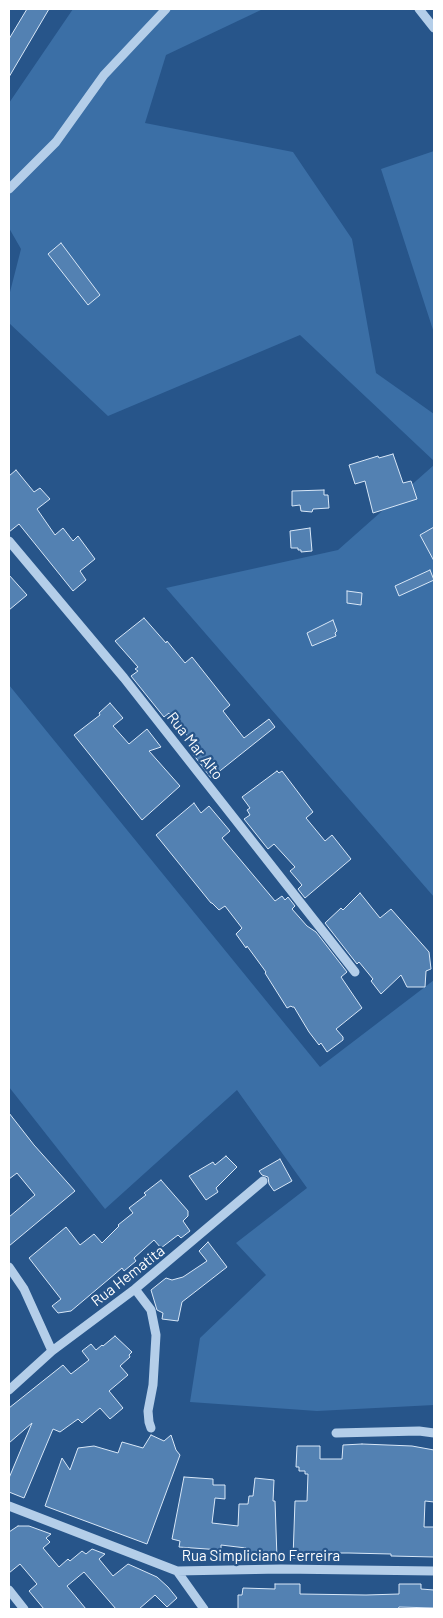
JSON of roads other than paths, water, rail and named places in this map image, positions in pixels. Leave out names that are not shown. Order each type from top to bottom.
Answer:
[{"type":"street","points":[[9,189],[56,142],[104,75],[166,9]]},
{"type":"street","points":[[419,9],[434,28]]},
{"type":"street","name":"Rua Mar Alto","points":[[9,542],[124,678],[355,972]]},
{"type":"street","name":"Rua Hematita","points":[[9,1390],[52,1351],[135,1289],[263,1182]]},
{"type":"street","points":[[9,1267],[28,1296],[52,1351]]},
{"type":"street","points":[[135,1289],[151,1310],[156,1335],[153,1385],[148,1411],[151,1428]]},
{"type":"street","points":[[336,1433],[419,1431],[434,1433]]},
{"type":"street","name":"Rua Simpliciano Ferreira","points":[[9,1506],[176,1571],[281,1569],[434,1572]]},
{"type":"street","points":[[176,1571],[204,1609]]},
{"type":"street","points":[[9,1590],[24,1609]]}]
